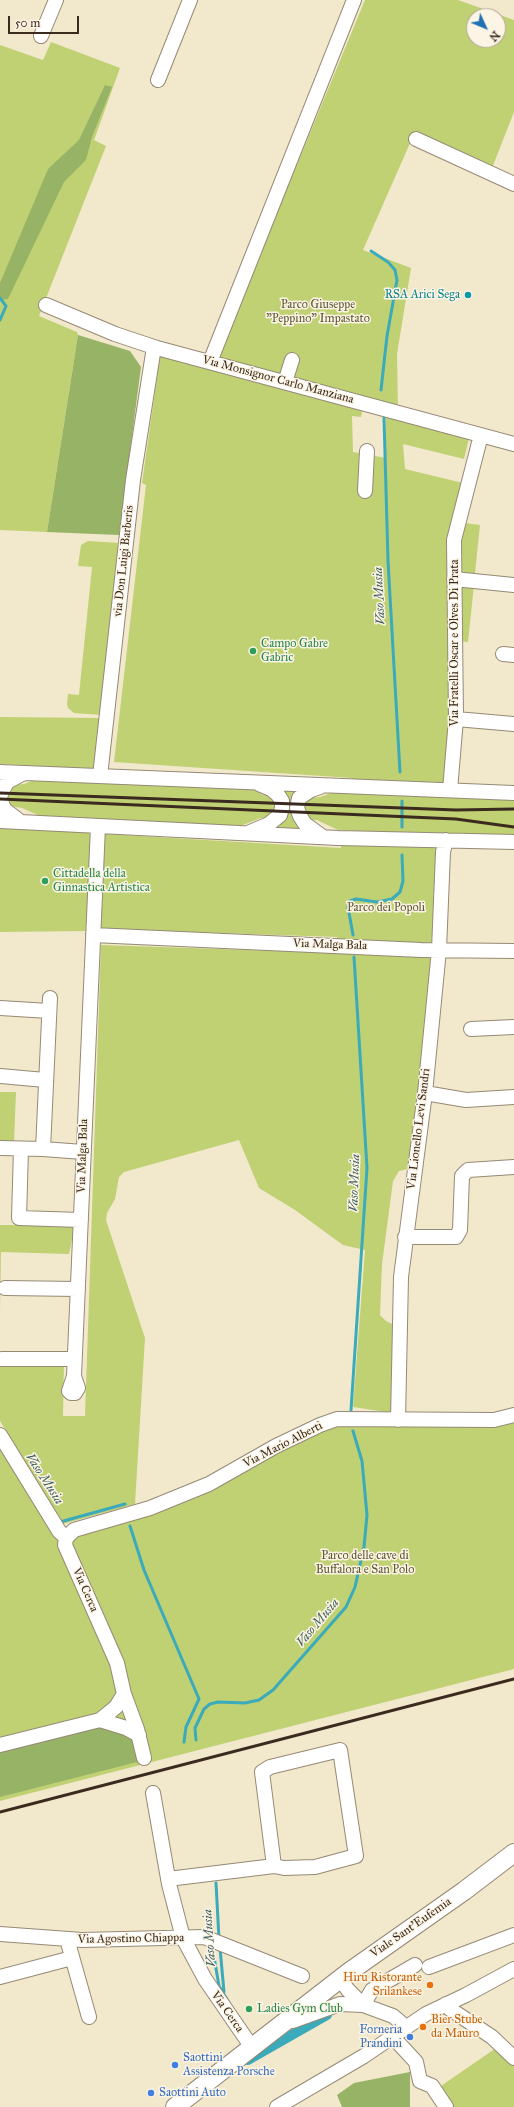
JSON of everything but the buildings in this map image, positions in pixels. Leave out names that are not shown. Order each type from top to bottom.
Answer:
[{"type":"main road","name":"Viale Sant'Eufemia","points":[[175,2107],[251,2046],[340,1979],[464,1891],[514,1853]]},
{"type":"street","points":[[41,36],[56,0]]},
{"type":"street","points":[[158,80],[190,0]]},
{"type":"street","points":[[210,362],[354,0]]},
{"type":"street","points":[[416,139],[514,184]]},
{"type":"street","name":"Via Monsignor Carlo Manziana","points":[[46,305],[115,334],[154,347],[481,435],[513,440]]},
{"type":"street","name":"via Don Luigi Barberis","points":[[100,776],[133,480],[154,347]]},
{"type":"street","points":[[285,382],[292,360]]},
{"type":"street","name":"Via Fratelli Oscar e Olves Di Prata","points":[[450,790],[456,719],[454,540],[481,435]]},
{"type":"street","points":[[365,491],[367,452]]},
{"type":"street","points":[[454,578],[514,585]]},
{"type":"street","points":[[456,719],[514,724]]},
{"type":"street","points":[[0,772],[514,793]]},
{"type":"street","points":[[21,822],[4,809],[0,797],[6,782],[13,777],[24,773]]},
{"type":"street","points":[[245,833],[269,824],[280,815],[282,808],[282,801],[278,795],[270,789],[256,783]]},
{"type":"street","points":[[323,837],[305,824],[297,808],[299,798],[305,793],[324,785]]},
{"type":"street","points":[[0,821],[323,837],[514,842]]},
{"type":"street","name":"Via Malga Bala","points":[[74,1376],[98,826]]},
{"type":"street","name":"Via Lionello Levi Sandri","points":[[398,1420],[401,1277],[405,1237],[425,1093],[439,950],[443,852],[446,840]]},
{"type":"street","name":"Via Malga Bala","points":[[93,935],[439,950],[514,950]]},
{"type":"street","points":[[0,1008],[49,1005],[43,1149]]},
{"type":"street","points":[[470,1029],[514,1027]]},
{"type":"street","points":[[0,1076],[46,1080]]},
{"type":"street","points":[[425,1093],[466,1100],[514,1097]]},
{"type":"street","points":[[0,1148],[83,1152]]},
{"type":"street","points":[[21,1149],[19,1218],[81,1220]]},
{"type":"street","points":[[405,1237],[456,1237],[460,1230],[462,1176],[468,1170],[514,1167]]},
{"type":"street","points":[[5,1288],[78,1289]]},
{"type":"street","points":[[2,1358],[74,1359]]},
{"type":"street","name":"Via Mario Alberti","points":[[66,1538],[74,1530],[150,1508],[209,1484],[276,1446],[337,1419],[494,1420],[514,1415]]},
{"type":"street","name":"Via Cerca","points":[[0,1435],[58,1531],[66,1538],[65,1545],[117,1663],[124,1694],[139,1735],[144,1758]]},
{"type":"street","points":[[0,1745],[100,1720],[116,1707],[124,1694]]},
{"type":"street","points":[[100,1720],[126,1728],[139,1735]]},
{"type":"street","points":[[168,1879],[274,1866],[284,1868],[315,1867],[356,1856],[340,1750],[270,1767],[262,1772],[274,1866]]},
{"type":"street","name":"Via Cerca","points":[[153,1793],[168,1879],[183,1938],[205,1979],[251,2046]]},
{"type":"street","name":"Via Agostino Chiappa","points":[[0,1934],[82,1940],[183,1938],[204,1936],[302,1976]]},
{"type":"street","points":[[429,1967],[514,1935]]},
{"type":"street","points":[[67,1939],[89,2017]]},
{"type":"street","points":[[0,1977],[72,1958]]},
{"type":"street","points":[[362,2005],[372,1990],[415,1965]]},
{"type":"street","points":[[277,2107],[364,2056],[426,2014],[514,1968]]},
{"type":"street","points":[[340,1979],[362,2005]]},
{"type":"street","points":[[274,2029],[317,2011],[340,2004],[362,2005],[393,2016],[406,2027]]},
{"type":"street","points":[[446,2004],[450,2009],[492,2037],[514,2058]]},
{"type":"street","points":[[392,2036],[416,2062],[420,2081],[432,2086],[446,2107]]},
{"type":"green space","name":"Parco Giuseppe \"Peppino\" Impastato","points":[[365,0],[458,0],[480,8],[466,8],[466,48],[506,48],[506,17],[514,20],[514,112],[492,168],[414,134],[363,250],[411,268],[397,354],[398,412],[222,365],[219,353]]},
{"type":"green space","points":[[51,42],[120,68],[94,140],[106,146],[39,316],[77,332],[78,335],[47,532],[0,530],[0,45],[43,60]]},
{"type":"green space","points":[[105,85],[112,87],[92,137],[86,160],[64,182],[8,299],[0,300],[0,283],[48,169],[79,140]]},
{"type":"green space","points":[[78,335],[130,351],[141,367],[119,535],[47,532]]},
{"type":"green space","points":[[157,355],[358,405],[362,412],[361,417],[352,416],[353,452],[386,458],[386,415],[469,438],[464,459],[403,444],[405,469],[463,483],[450,714],[444,781],[437,786],[352,782],[352,778],[114,762],[146,485],[142,483],[158,371],[155,370]]},
{"type":"green space","points":[[465,523],[480,525],[475,573],[460,574],[459,541]]},
{"type":"green space","points":[[88,541],[119,543],[101,715],[74,713],[68,708],[67,704],[68,694],[79,695],[92,567],[78,566],[81,545]]},
{"type":"green space","points":[[458,585],[474,585],[468,642],[458,641]]},
{"type":"green space","points":[[0,717],[100,718],[93,769],[0,764]]},
{"type":"green space","points":[[44,776],[244,784],[263,795],[272,796],[278,808],[269,818],[261,818],[240,826],[42,817],[22,808],[10,806],[4,796],[13,785],[24,784]]},
{"type":"green space","points":[[278,786],[305,788],[291,808],[292,818],[302,829],[274,827],[281,824],[286,819],[288,808]]},
{"type":"green space","points":[[342,789],[514,799],[514,839],[338,830],[317,820],[308,820],[301,807],[308,798],[320,797]]},
{"type":"green space","name":"Cittadella della Ginnastica Artistica","points":[[0,825],[93,831],[88,931],[0,932]]},
{"type":"green space","name":"Parco dei Popoli","points":[[105,834],[341,848],[341,842],[436,844],[431,959],[419,1093],[408,1169],[399,1171],[393,1181],[382,1264],[380,1315],[386,1321],[394,1325],[393,1413],[353,1407],[365,1250],[343,1245],[295,1210],[259,1188],[239,1140],[124,1172],[119,1177],[115,1199],[107,1213],[106,1220],[145,1338],[135,1504],[63,1524],[0,1421],[0,1359],[64,1360],[63,1416],[85,1416],[101,945],[338,953],[337,937],[101,929]]},
{"type":"green space","points":[[0,1092],[16,1092],[14,1142],[0,1141]]},
{"type":"green space","points":[[0,1225],[75,1225],[69,1254],[1,1252],[0,1312]]},
{"type":"green space","name":"Parco delle cave di Buffalora e San Polo","points":[[514,1420],[514,1669],[0,1801],[0,1442],[58,1536],[147,1510],[337,1422]]},
{"type":"green space","points":[[99,1727],[129,1736],[136,1742],[141,1761],[0,1797],[0,1750]]},
{"type":"green space","points":[[499,2046],[514,2062],[514,2107],[451,2107],[438,2088]]},
{"type":"green space","points":[[410,2072],[410,2107],[342,2107],[337,2095],[354,2083]]},
{"type":"waterway","name":"Vaso Musia","points":[[371,251],[388,262],[395,270],[397,280],[387,336],[381,390]]},
{"type":"waterway","name":"Vaso Musia","points":[[0,298],[6,306],[0,320]]},
{"type":"waterway","name":"Vaso Musia","points":[[384,418],[388,561],[400,772]]},
{"type":"waterway","name":"Vaso Musia","points":[[402,801],[402,827]]},
{"type":"waterway","name":"Vaso Musia","points":[[353,935],[348,907],[350,901],[356,899],[377,902],[392,899],[400,892],[403,881],[402,855]]},
{"type":"waterway","name":"Vaso Musia","points":[[351,1410],[367,1168],[354,957]]},
{"type":"waterway","name":"Vaso Musia","points":[[196,1740],[195,1728],[204,1709],[210,1704],[218,1702],[245,1703],[259,1700],[273,1690],[346,1607],[355,1587],[364,1547],[367,1515],[362,1461],[353,1431]]},
{"type":"waterway","name":"Vaso Musia","points":[[59,1521],[60,1522],[125,1504]]},
{"type":"waterway","name":"Vaso Musia","points":[[130,1526],[144,1570],[199,1699],[186,1727],[184,1742]]},
{"type":"waterway","name":"Vaso Musia","points":[[216,1883],[219,1939]]},
{"type":"waterway","name":"Vaso Musia","points":[[212,1926],[212,1936]]},
{"type":"waterway","name":"Vaso Musia","points":[[212,1945],[219,1986],[228,2001]]},
{"type":"waterway","name":"Vaso Musia","points":[[220,1948],[224,1992]]},
{"type":"waterway","points":[[248,2060],[327,2015]]},
{"type":"railway","points":[[0,793],[456,810],[514,809]]},
{"type":"railway","points":[[0,799],[456,819],[514,827]]},
{"type":"railway","points":[[0,1812],[514,1679]]},
{"type":"place","name":"RSA Arici Sega","points":[[468,295]]},
{"type":"place","name":"Campo Gabre Gabric","points":[[253,651]]},
{"type":"place","name":"Cittadella della Ginnastica Artistica","points":[[45,881]]},
{"type":"place","name":"Hiru Ristorante Srilankese","points":[[430,1985]]},
{"type":"place","name":"Ladies Gym Club","points":[[249,2009]]},
{"type":"place","name":"Bier Stube da Mauro","points":[[423,2027]]},
{"type":"place","name":"Forneria Prandini","points":[[410,2037]]},
{"type":"place","name":"Saottini Assistenza Porsche","points":[[175,2065]]},
{"type":"place","name":"Saottini Auto","points":[[151,2093]]}]
